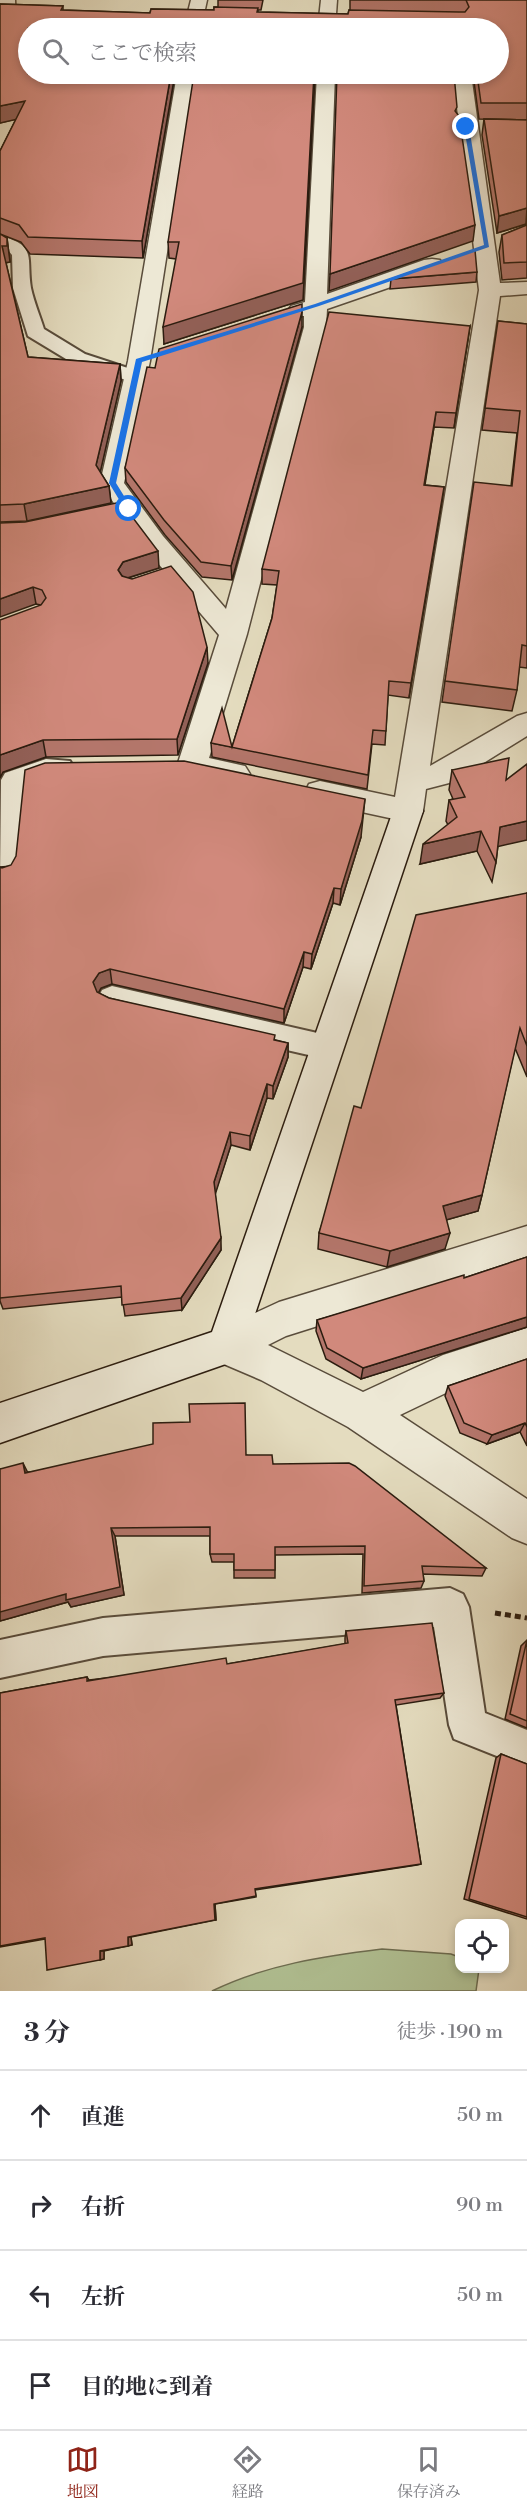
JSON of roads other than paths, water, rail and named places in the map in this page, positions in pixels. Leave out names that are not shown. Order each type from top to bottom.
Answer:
[{"type":"street","points":[[192,18],[199,0]]},
{"type":"street","points":[[329,0],[331,18]]},
{"type":"street","points":[[0,34],[11,8]]},
{"type":"street","points":[[184,84],[137,369],[112,483],[129,509],[178,571],[233,634]]},
{"type":"street","points":[[260,780],[181,766],[233,634],[315,327],[326,84]]},
{"type":"street","points":[[226,1346],[410,796],[490,290],[479,249],[477,128],[465,84]]},
{"type":"street","points":[[284,315],[479,249]]},
{"type":"street","points":[[490,290],[527,288]]},
{"type":"street","points":[[137,369],[161,354]]},
{"type":"street","points":[[294,787],[410,796],[527,723]]},
{"type":"street","points":[[0,1423],[226,1346],[279,1320],[527,1243]]},
{"type":"street","points":[[226,1346],[275,1367],[362,1413],[527,1523]]},
{"type":"street","points":[[362,1413],[443,1374],[527,1347]]},
{"type":"lane","points":[[0,241],[13,245],[21,254],[22,288],[35,333],[78,358],[137,369]]},
{"type":"lane","points":[[106,514],[129,509]]},
{"type":"lane","points":[[155,578],[178,571]]},
{"type":"lane","points":[[5,871],[14,780],[46,768],[80,768]]},
{"type":"lane","points":[[112,998],[326,1047]]},
{"type":"lane","points":[[0,1659],[103,1637],[450,1606],[468,1725],[527,1749]]}]
